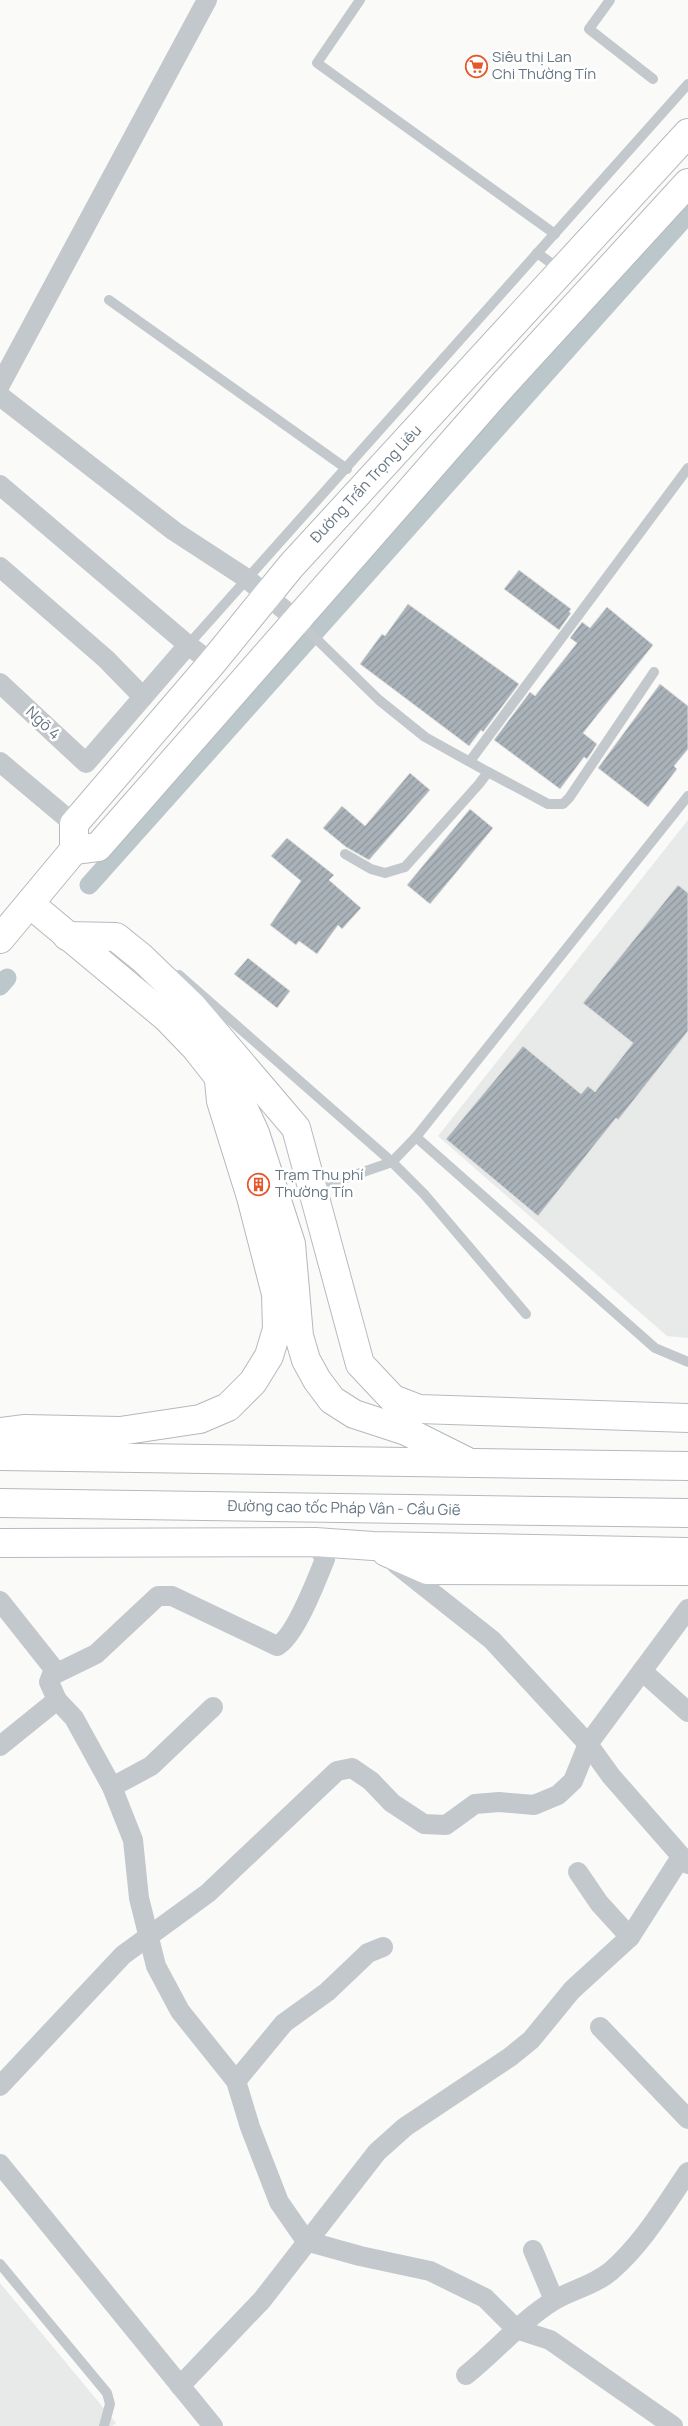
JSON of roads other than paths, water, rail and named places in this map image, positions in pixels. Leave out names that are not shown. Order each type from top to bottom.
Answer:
[{"type":"main road","name":"Đường Trần Trọng Liêu","points":[[0,939],[30,904],[74,837],[267,594],[335,501],[562,270],[688,134]]},
{"type":"main road","points":[[74,837],[98,846],[298,621],[495,394],[688,183]]},
{"type":"main road","points":[[30,904],[168,1018],[244,1109],[255,1133],[291,1244],[300,1336],[306,1360],[317,1380],[332,1400],[354,1414],[406,1431],[470,1462]]},
{"type":"main road","points":[[67,936],[126,937],[142,958],[192,1006],[231,1049],[296,1128],[360,1364],[393,1399],[419,1409],[688,1418]]},
{"type":"main road","points":[[0,1432],[25,1429],[120,1431],[200,1419],[228,1407],[253,1382],[269,1356],[278,1329],[276,1294],[251,1197],[221,1101],[219,1080]]},
{"type":"main road","points":[[360,1364],[400,1391],[488,1398],[688,1402]]},
{"type":"main road","points":[[0,1456],[688,1466]]},
{"type":"main road","name":"Đường cao tốc Pháp Vân - Cầu Giẽ","points":[[0,1502],[688,1513]]},
{"type":"main road","points":[[0,1543],[315,1542],[373,1546],[688,1552]]},
{"type":"main road","points":[[373,1546],[427,1570],[688,1571]]},
{"type":"street","points":[[0,385],[207,0]]},
{"type":"street","points":[[0,396],[174,531],[246,578],[298,621]]},
{"type":"street","points":[[0,485],[188,645],[212,663]]},
{"type":"street","points":[[0,567],[106,659],[142,697],[188,645]]},
{"type":"street","name":"Ngõ 4","points":[[0,683],[86,763],[142,697]]},
{"type":"street","points":[[0,762],[74,837]]},
{"type":"street","points":[[53,1675],[96,1654],[158,1596],[172,1596],[277,1646],[290,1632],[311,1595],[325,1559],[315,1542]]},
{"type":"street","points":[[180,2386],[262,2300],[306,2240],[378,2152],[405,2127],[510,2058],[531,2040],[572,1990],[630,1937],[685,1861],[612,1776],[588,1744],[492,1640],[373,1546]]},
{"type":"street","points":[[0,1600],[54,1669],[49,1682],[58,1700],[74,1718],[112,1787],[134,1840],[139,1898],[156,1966],[180,2011],[236,2081],[250,2127],[279,2202],[306,2240],[360,2256],[430,2271],[485,2298],[516,2329],[550,2340],[660,2423]]},
{"type":"street","points":[[0,2086],[123,1955],[208,1893],[337,1771],[352,1768],[371,1781],[392,1803],[424,1824],[446,1826],[475,1804],[499,1802],[534,1805],[558,1795],[573,1780],[588,1744],[688,1609]]},
{"type":"street","points":[[642,1671],[688,1712]]},
{"type":"street","points":[[0,1746],[58,1700]]},
{"type":"street","points":[[112,1787],[151,1766],[213,1707]]},
{"type":"street","points":[[578,1872],[599,1903],[630,1937]]},
{"type":"street","points":[[236,2081],[284,2023],[327,1992],[368,1953],[383,1947]]},
{"type":"street","points":[[600,2027],[688,2119]]},
{"type":"street","points":[[0,2164],[213,2426]]},
{"type":"street","points":[[466,2374],[516,2329],[554,2300],[578,2291],[609,2272],[643,2238],[688,2172]]},
{"type":"street","points":[[533,2250],[554,2300]]},
{"type":"lane","points":[[360,0],[317,63],[554,234]]},
{"type":"lane","points":[[610,0],[589,30],[653,79]]},
{"type":"lane","points":[[188,645],[246,578],[335,501],[347,469],[688,84]]},
{"type":"lane","points":[[537,253],[562,270]]},
{"type":"lane","points":[[109,300],[347,469]]},
{"type":"lane","points":[[470,761],[688,468]]},
{"type":"lane","points":[[298,621],[324,644],[379,700],[425,737],[548,804],[563,804],[569,798],[654,672]]},
{"type":"lane","points":[[345,854],[371,869],[385,873],[404,867],[480,784],[488,772]]},
{"type":"lane","points":[[313,1190],[392,1162],[416,1137],[688,796]]},
{"type":"lane","points":[[173,969],[392,1162],[424,1194],[526,1314]]},
{"type":"lane","points":[[416,1137],[655,1348],[688,1362]]},
{"type":"lane","points":[[0,2264],[107,2393],[110,2404],[104,2426]]},
{"type":"waterway","points":[[89,885],[688,214]]},
{"type":"waterway","points":[[0,986],[7,978]]},
{"type":"place","name":"Siêu thị Lan Chi Thường Tín","points":[[476,66]]},
{"type":"place","name":"Trạm Thu phí Thường Tín","points":[[259,1184]]}]
